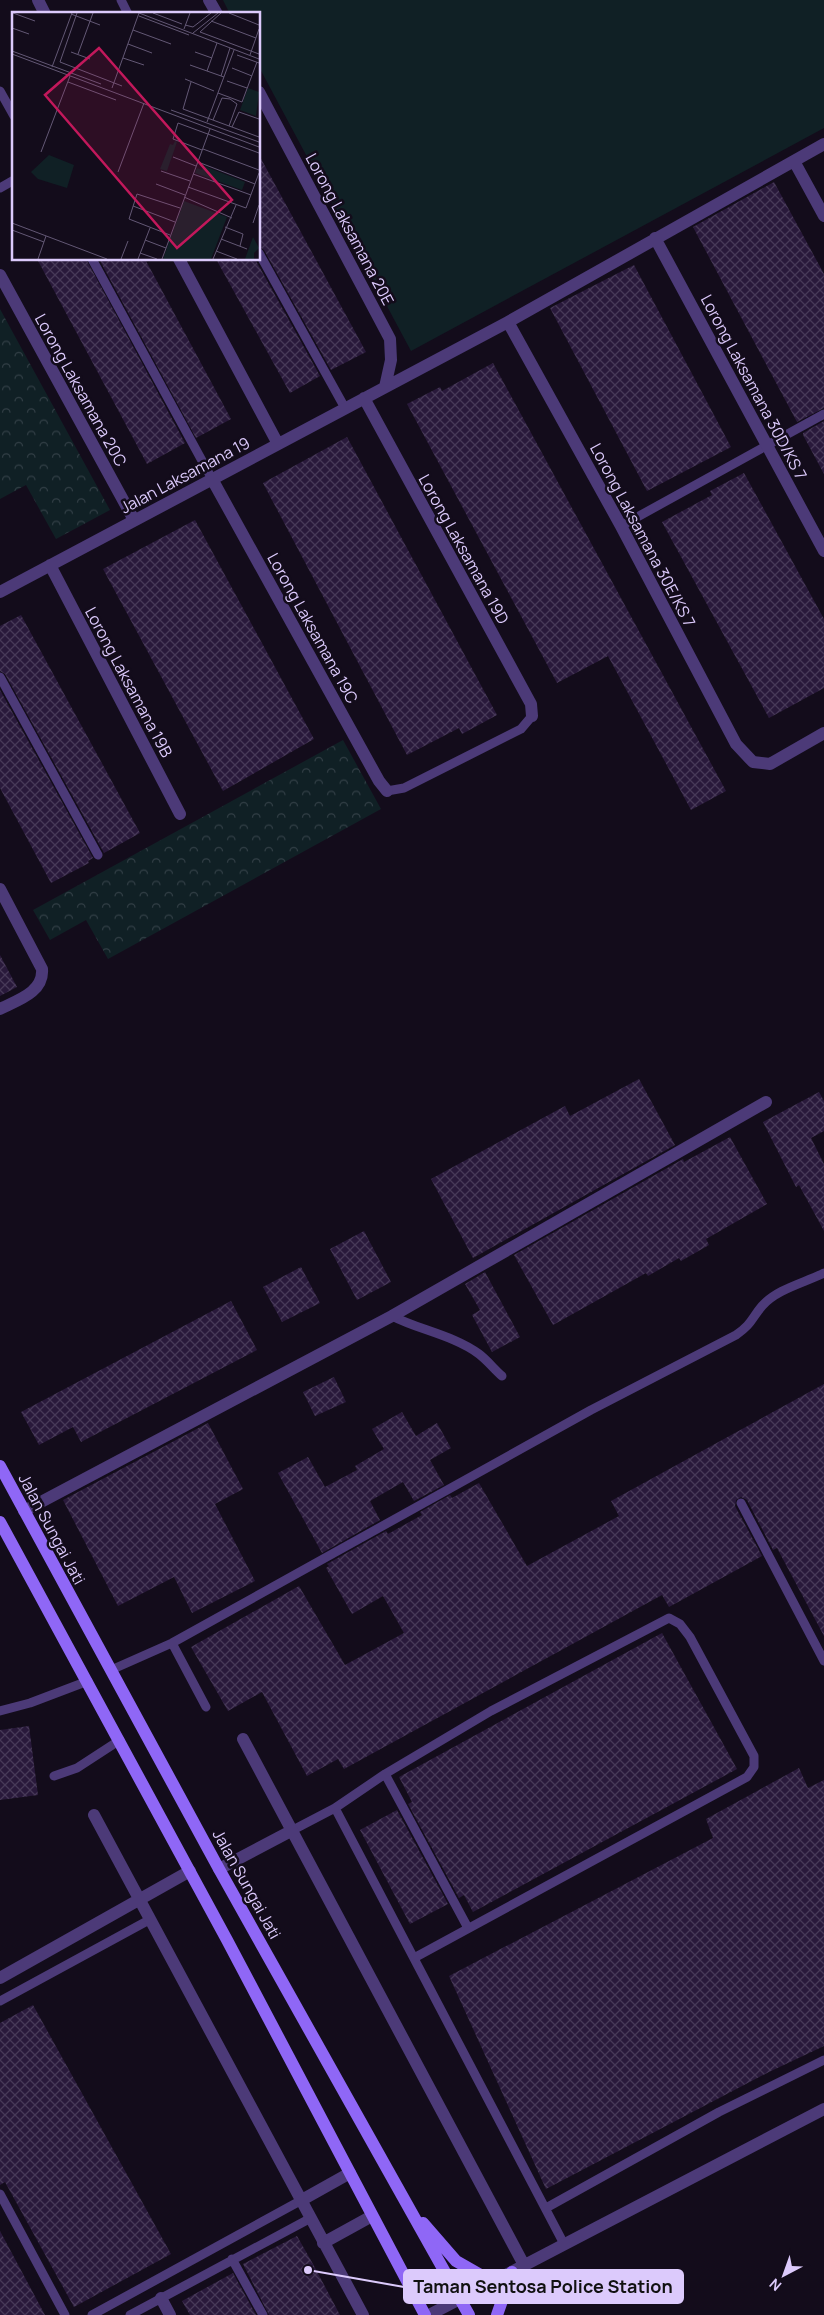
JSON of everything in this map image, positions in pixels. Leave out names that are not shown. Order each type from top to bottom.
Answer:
[{"type":"main road","name":"Jalan Sungai Jati","points":[[0,1466],[219,1869],[470,2315]]},
{"type":"main road","points":[[0,1522],[120,1740],[425,2315]]},
{"type":"main road","points":[[404,2200],[456,2260],[491,2281]]},
{"type":"main road","points":[[497,2315],[512,2272]]},
{"type":"street","points":[[38,0],[44,12]]},
{"type":"street","points":[[209,0],[215,12]]},
{"type":"street","name":"Lorong Laksamana 20E","points":[[260,94],[390,339],[390,360],[385,387]]},
{"type":"street","name":"Jalan Laksamana 19","points":[[1,587],[50,565],[508,322],[824,144]]},
{"type":"street","points":[[794,161],[824,216]]},
{"type":"street","name":"Lorong Laksamana 30D/KS 7","points":[[655,238],[824,551]]},
{"type":"street","points":[[180,260],[278,444]]},
{"type":"street","name":"Lorong Laksamana 20C","points":[[0,275],[134,520]]},
{"type":"street","name":"Lorong Laksamana 30E/KS 7","points":[[508,322],[622,526],[736,744],[753,762],[770,764],[824,733]]},
{"type":"street","name":"Lorong Laksamana 19D","points":[[364,398],[530,704],[532,716]]},
{"type":"street","name":"Lorong Laksamana 19C","points":[[212,479],[379,781],[388,791]]},
{"type":"street","name":"Lorong Laksamana 19B","points":[[50,565],[180,814]]},
{"type":"street","points":[[0,889],[42,969],[43,979],[35,991],[0,1009]]},
{"type":"street","points":[[24,1511],[392,1316],[766,1102]]},
{"type":"street","points":[[244,1739],[291,1831],[524,2265]]},
{"type":"street","points":[[94,1815],[309,2219],[363,2315]]},
{"type":"street","points":[[219,1869],[291,1831]]},
{"type":"street","points":[[0,1978],[190,1871]]},
{"type":"street","points":[[429,2315],[824,2109]]},
{"type":"street","points":[[300,2201],[350,2173]]},
{"type":"street","points":[[323,2243],[372,2216]]},
{"type":"street","points":[[161,2298],[170,2315]]},
{"type":"lane","points":[[121,0],[127,12]]},
{"type":"lane","points":[[0,91],[12,112]]},
{"type":"lane","points":[[0,188],[12,181]]},
{"type":"lane","points":[[260,255],[344,408]]},
{"type":"lane","points":[[93,260],[212,479]]},
{"type":"lane","points":[[622,526],[824,414]]},
{"type":"lane","points":[[0,678],[98,855]]},
{"type":"lane","points":[[388,791],[404,788],[521,729],[532,716]]},
{"type":"lane","points":[[111,1670],[172,1643],[591,1410],[736,1335],[749,1326],[762,1305],[797,1283],[824,1273]]},
{"type":"lane","points":[[392,1316],[410,1326],[458,1342],[479,1354],[502,1376]]},
{"type":"lane","points":[[741,1503],[824,1661]]},
{"type":"lane","points":[[291,1831],[335,1808],[385,1774],[491,1711],[670,1618],[680,1624],[695,1645],[754,1756],[754,1767],[747,1777],[414,1958]]},
{"type":"lane","points":[[172,1643],[206,1707]]},
{"type":"lane","points":[[0,1711],[30,1703],[88,1681]]},
{"type":"lane","points":[[54,1776],[77,1768],[120,1740]]},
{"type":"lane","points":[[385,1774],[468,1928]]},
{"type":"lane","points":[[335,1808],[564,2244]]},
{"type":"lane","points":[[0,2001],[149,1920]]},
{"type":"lane","points":[[546,2208],[719,2112],[824,2060]]},
{"type":"lane","points":[[0,2194],[65,2315]]},
{"type":"lane","points":[[92,2315],[300,2201]]},
{"type":"lane","points":[[130,2315],[309,2219]]},
{"type":"lane","points":[[232,2259],[263,2315]]},
{"type":"green space","points":[[223,0],[824,0],[824,128],[411,351],[260,69],[260,12],[229,12]]},
{"type":"green space","points":[[0,309],[110,510],[56,539],[26,485],[0,499]]},
{"type":"green space","points":[[343,740],[381,809],[108,959],[86,920],[50,940],[33,910]]},
{"type":"building","points":[[260,157],[366,352],[331,370],[264,250],[260,248]]},
{"type":"building","points":[[774,182],[824,274],[824,408],[797,422],[693,227]]},
{"type":"building","points":[[38,260],[87,260],[185,443],[147,464]]},
{"type":"building","points":[[100,260],[146,260],[231,419],[196,438]]},
{"type":"building","points":[[217,260],[256,260],[320,376],[290,393]]},
{"type":"building","points":[[634,265],[731,447],[647,491],[550,308]]},
{"type":"building","points":[[493,363],[726,791],[691,810],[608,656],[557,683],[407,404],[440,387],[442,391]]},
{"type":"building","points":[[824,421],[824,474],[803,433]]},
{"type":"building","points":[[347,437],[497,715],[462,734],[459,728],[407,755],[263,483]]},
{"type":"building","points":[[744,473],[824,619],[824,688],[769,718],[662,522],[712,495],[710,491]]},
{"type":"building","points":[[195,520],[314,739],[223,791],[103,569]]},
{"type":"building","points":[[21,615],[140,833],[104,853],[5,674],[0,671],[0,626]]},
{"type":"building","points":[[0,690],[93,858],[88,861],[89,863],[51,883],[0,788]]},
{"type":"building","points":[[0,955],[17,987],[0,996]]},
{"type":"building","points":[[639,1079],[675,1145],[473,1258],[431,1179],[565,1106],[570,1116]]},
{"type":"building","points":[[819,1092],[824,1101],[824,1131],[811,1138],[824,1164],[824,1231],[799,1185],[796,1187],[763,1122]]},
{"type":"building","points":[[730,1137],[767,1204],[706,1239],[709,1245],[681,1261],[679,1258],[648,1276],[646,1273],[553,1325],[514,1255],[683,1159],[684,1162]]},
{"type":"building","points":[[364,1231],[391,1282],[357,1300],[330,1249]]},
{"type":"building","points":[[301,1267],[320,1303],[282,1322],[263,1287]]},
{"type":"building","points":[[485,1272],[520,1337],[492,1352],[472,1315],[480,1310],[465,1284]]},
{"type":"building","points":[[231,1301],[257,1350],[81,1442],[73,1427],[39,1445],[21,1412]]},
{"type":"building","points":[[334,1377],[346,1402],[315,1416],[303,1392]]},
{"type":"building","points":[[824,1384],[824,1636],[777,1548],[773,1550],[747,1500],[741,1497],[736,1500],[735,1506],[762,1556],[669,1607],[662,1595],[344,1769],[338,1759],[307,1776],[262,1692],[228,1711],[191,1647],[299,1586],[345,1665],[404,1633],[383,1596],[352,1614],[326,1568],[329,1566],[327,1564],[386,1531],[388,1534],[422,1515],[420,1512],[450,1495],[452,1498],[479,1483],[527,1566],[619,1516],[611,1501]]},
{"type":"building","points":[[402,1412],[416,1436],[437,1423],[451,1448],[430,1460],[444,1485],[414,1501],[403,1482],[370,1501],[380,1520],[322,1553],[278,1473],[308,1457],[325,1487],[357,1470],[355,1466],[384,1449],[372,1429]]},
{"type":"building","points":[[208,1423],[243,1489],[215,1504],[255,1581],[192,1613],[174,1577],[118,1606],[63,1500]]},
{"type":"building","points":[[662,1633],[737,1769],[473,1912],[464,1895],[459,1898],[408,1804],[412,1802],[399,1777]]},
{"type":"building","points":[[29,1726],[38,1795],[0,1800],[0,1730]]},
{"type":"building","points":[[799,1768],[808,1788],[824,1780],[824,2046],[769,2072],[546,2189],[449,1976],[713,1838],[706,1819]]},
{"type":"building","points":[[397,1810],[448,1904],[410,1924],[360,1830]]},
{"type":"building","points":[[33,2005],[171,2254],[74,2307],[5,2182],[0,2185],[0,2023]]},
{"type":"building","points":[[0,2231],[45,2315],[0,2315]]},
{"type":"building","points":[[297,2236],[340,2315],[269,2315],[243,2264]]},
{"type":"building","points":[[233,2273],[256,2315],[190,2315],[182,2301]]},
{"type":"place","name":"Taman Sentosa Police Station","points":[[308,2270]]}]
